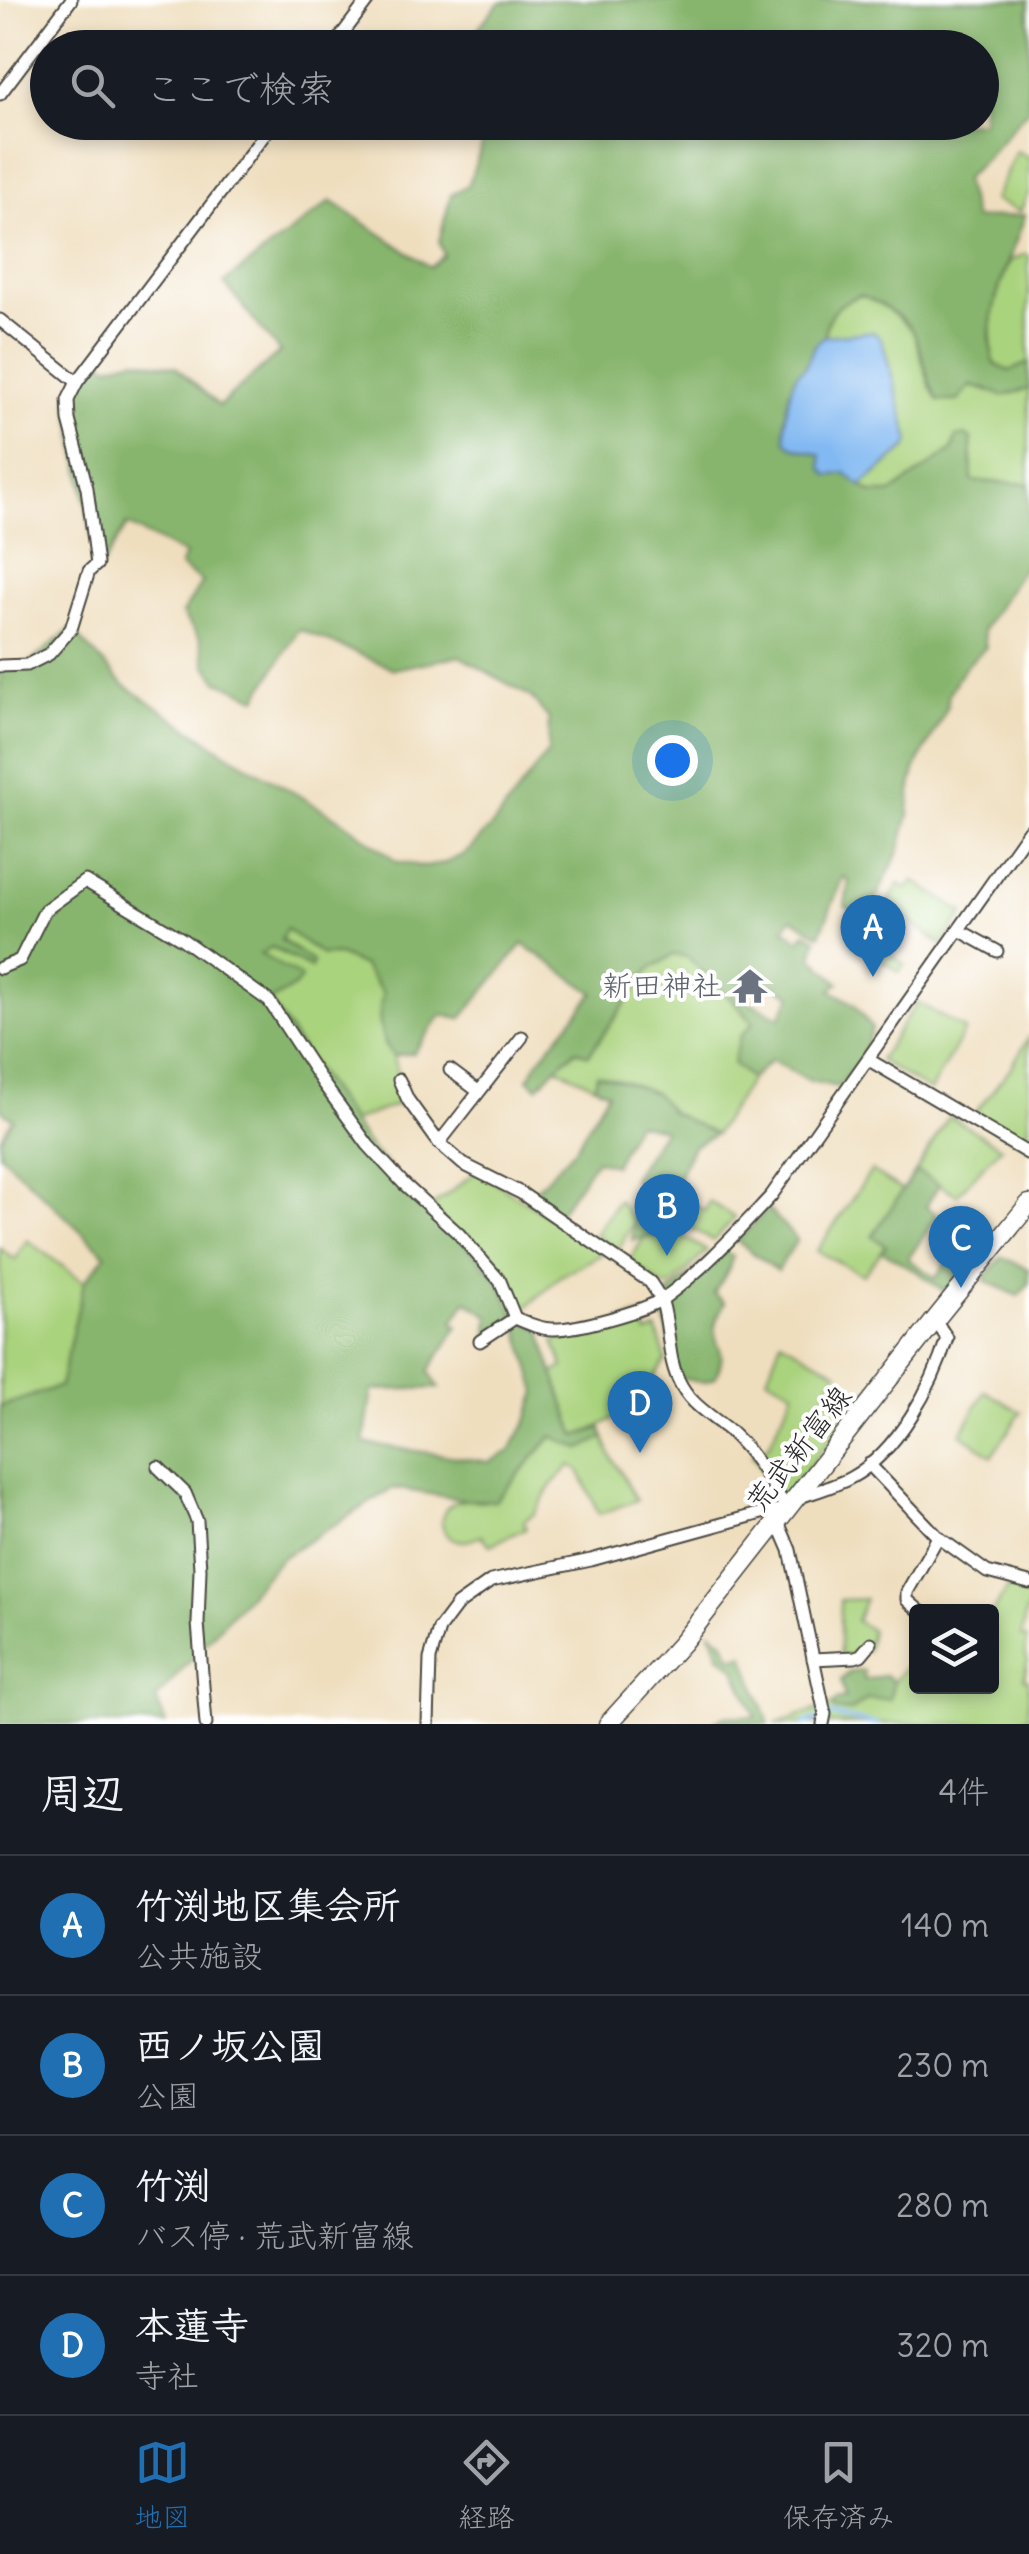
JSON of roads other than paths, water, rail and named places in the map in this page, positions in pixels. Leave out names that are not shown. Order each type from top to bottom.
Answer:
[{"type":"main road","name":"荒武新富線","points":[[608,1724],[682,1644],[1029,1204]]},
{"type":"street","points":[[48,30],[71,0]]},
{"type":"street","points":[[346,30],[368,0]]},
{"type":"street","points":[[0,94],[30,54]]},
{"type":"street","points":[[0,666],[27,665],[49,654],[72,629],[89,571],[97,564],[87,488],[69,420],[68,400],[260,140]]},
{"type":"street","points":[[0,320],[78,382]]},
{"type":"street","points":[[0,968],[20,960],[45,910],[85,881],[182,939],[268,1002],[368,1144],[404,1184],[460,1234],[500,1281],[515,1318],[556,1330],[612,1318],[661,1300],[720,1249],[772,1196],[1029,830]]},
{"type":"street","points":[[960,930],[997,952]]},
{"type":"street","points":[[439,1143],[522,1037]]},
{"type":"street","points":[[868,1060],[1029,1154]]},
{"type":"street","points":[[450,1070],[478,1091]]},
{"type":"street","points":[[398,1080],[439,1143],[463,1164],[521,1193],[650,1282],[661,1300],[678,1378],[690,1398],[745,1446],[787,1510],[790,1550],[825,1714],[822,1724]]},
{"type":"street","points":[[480,1341],[515,1318]]},
{"type":"street","points":[[428,1724],[430,1659],[439,1629],[457,1605],[491,1581],[591,1560],[769,1511],[787,1510],[852,1478],[890,1444],[926,1395],[946,1338],[934,1320]]},
{"type":"street","points":[[870,1464],[938,1537],[987,1572],[1029,1583]]},
{"type":"street","points":[[158,1467],[185,1494],[197,1522],[198,1623],[206,1724]]},
{"type":"street","points":[[912,1604],[907,1592],[938,1537]]},
{"type":"street","points":[[813,1659],[855,1657],[871,1643]]},
{"type":"water","points":[[873,332],[882,340],[910,441],[861,486],[845,473],[829,476],[822,469],[821,455],[786,441],[786,417],[793,382],[818,342],[825,336]]},
{"type":"waterway","points":[[804,1724],[830,1715],[877,1724]]},
{"type":"place","name":"竹渕地区集会所","points":[[873,977]]},
{"type":"place","name":"新田神社","points":[[750,986]]},
{"type":"place","name":"西ノ坂公園","points":[[667,1256]]},
{"type":"place","name":"竹渕","points":[[961,1288]]},
{"type":"place","name":"本蓮寺","points":[[640,1453]]}]
